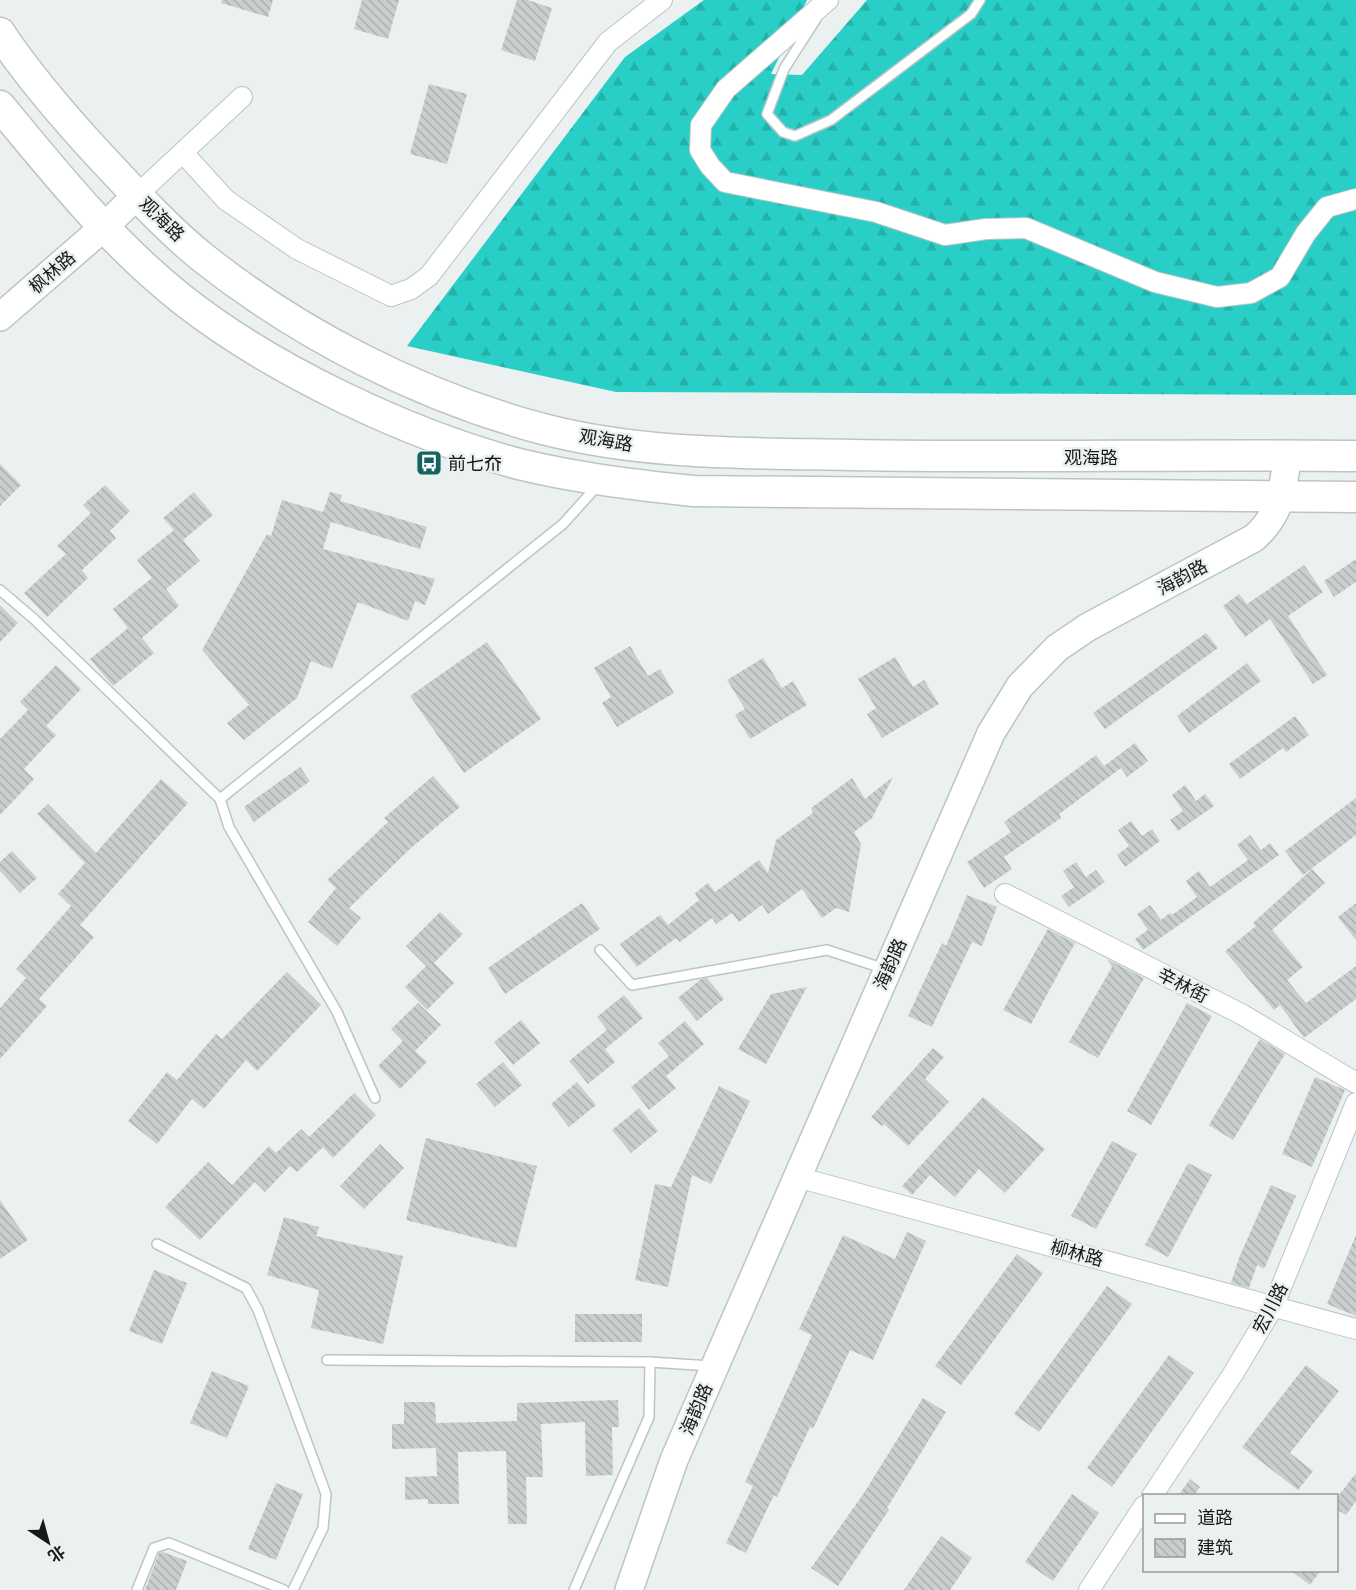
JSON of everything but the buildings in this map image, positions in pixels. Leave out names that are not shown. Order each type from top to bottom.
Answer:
[{"type":"main road","name":"观海路","points":[[0,33],[69,123],[137,195],[201,256],[262,300],[315,332],[385,369],[475,407],[545,429],[622,444],[695,452],[989,457],[1356,456]]},
{"type":"main road","name":"观海路","points":[[0,106],[104,227],[183,300],[245,343],[304,377],[368,408],[470,450],[521,464],[602,480],[693,491],[1356,497]]},
{"type":"street","points":[[184,154],[226,200],[297,249],[391,296],[411,289],[429,276],[577,78],[608,42],[662,0]]},
{"type":"street","points":[[827,2],[726,89],[701,125],[700,150],[710,166],[725,182],[876,212],[945,235],[986,229],[1026,228],[1155,282],[1217,297],[1251,293],[1280,277],[1306,232],[1327,207],[1356,199]]},
{"type":"street","points":[[137,195],[184,154],[242,97]]},
{"type":"street","name":"枫林路","points":[[0,317],[104,227],[137,195]]},
{"type":"street","name":"海韵路","points":[[629,1590],[674,1460],[991,733],[1005,706],[1035,667],[1057,648],[1088,627],[1254,538],[1274,518],[1281,495],[1288,455]]},
{"type":"street","name":"辛林街","points":[[1005,894],[1243,1015],[1356,1083]]},
{"type":"street","name":"宏川路","points":[[1153,1494],[1233,1374],[1273,1306],[1356,1103]]},
{"type":"street","name":"柳林路","points":[[797,1177],[1356,1329]]},
{"type":"street","points":[[1089,1590],[1143,1508]]},
{"type":"lane","points":[[827,2],[784,69],[767,114],[783,132],[795,136],[831,120],[971,14],[980,0]]},
{"type":"lane","points":[[220,799],[564,524],[602,480]]},
{"type":"lane","points":[[0,590],[34,619],[220,799],[229,827],[338,1012],[375,1098]]},
{"type":"lane","points":[[600,950],[632,985],[827,950],[888,969]]},
{"type":"lane","points":[[157,1244],[246,1288],[258,1311],[326,1494],[323,1528],[293,1590]]},
{"type":"lane","points":[[327,1360],[650,1362],[715,1366]]},
{"type":"lane","points":[[574,1590],[649,1418],[650,1362]]},
{"type":"lane","points":[[137,1590],[154,1548],[169,1543],[284,1590]]},
{"type":"green space","points":[[704,0],[807,0],[771,74],[802,75],[867,0],[1356,0],[1356,395],[616,392],[407,346],[625,57]]},
{"type":"place","name":"前七夼","points":[[429,463]]}]
